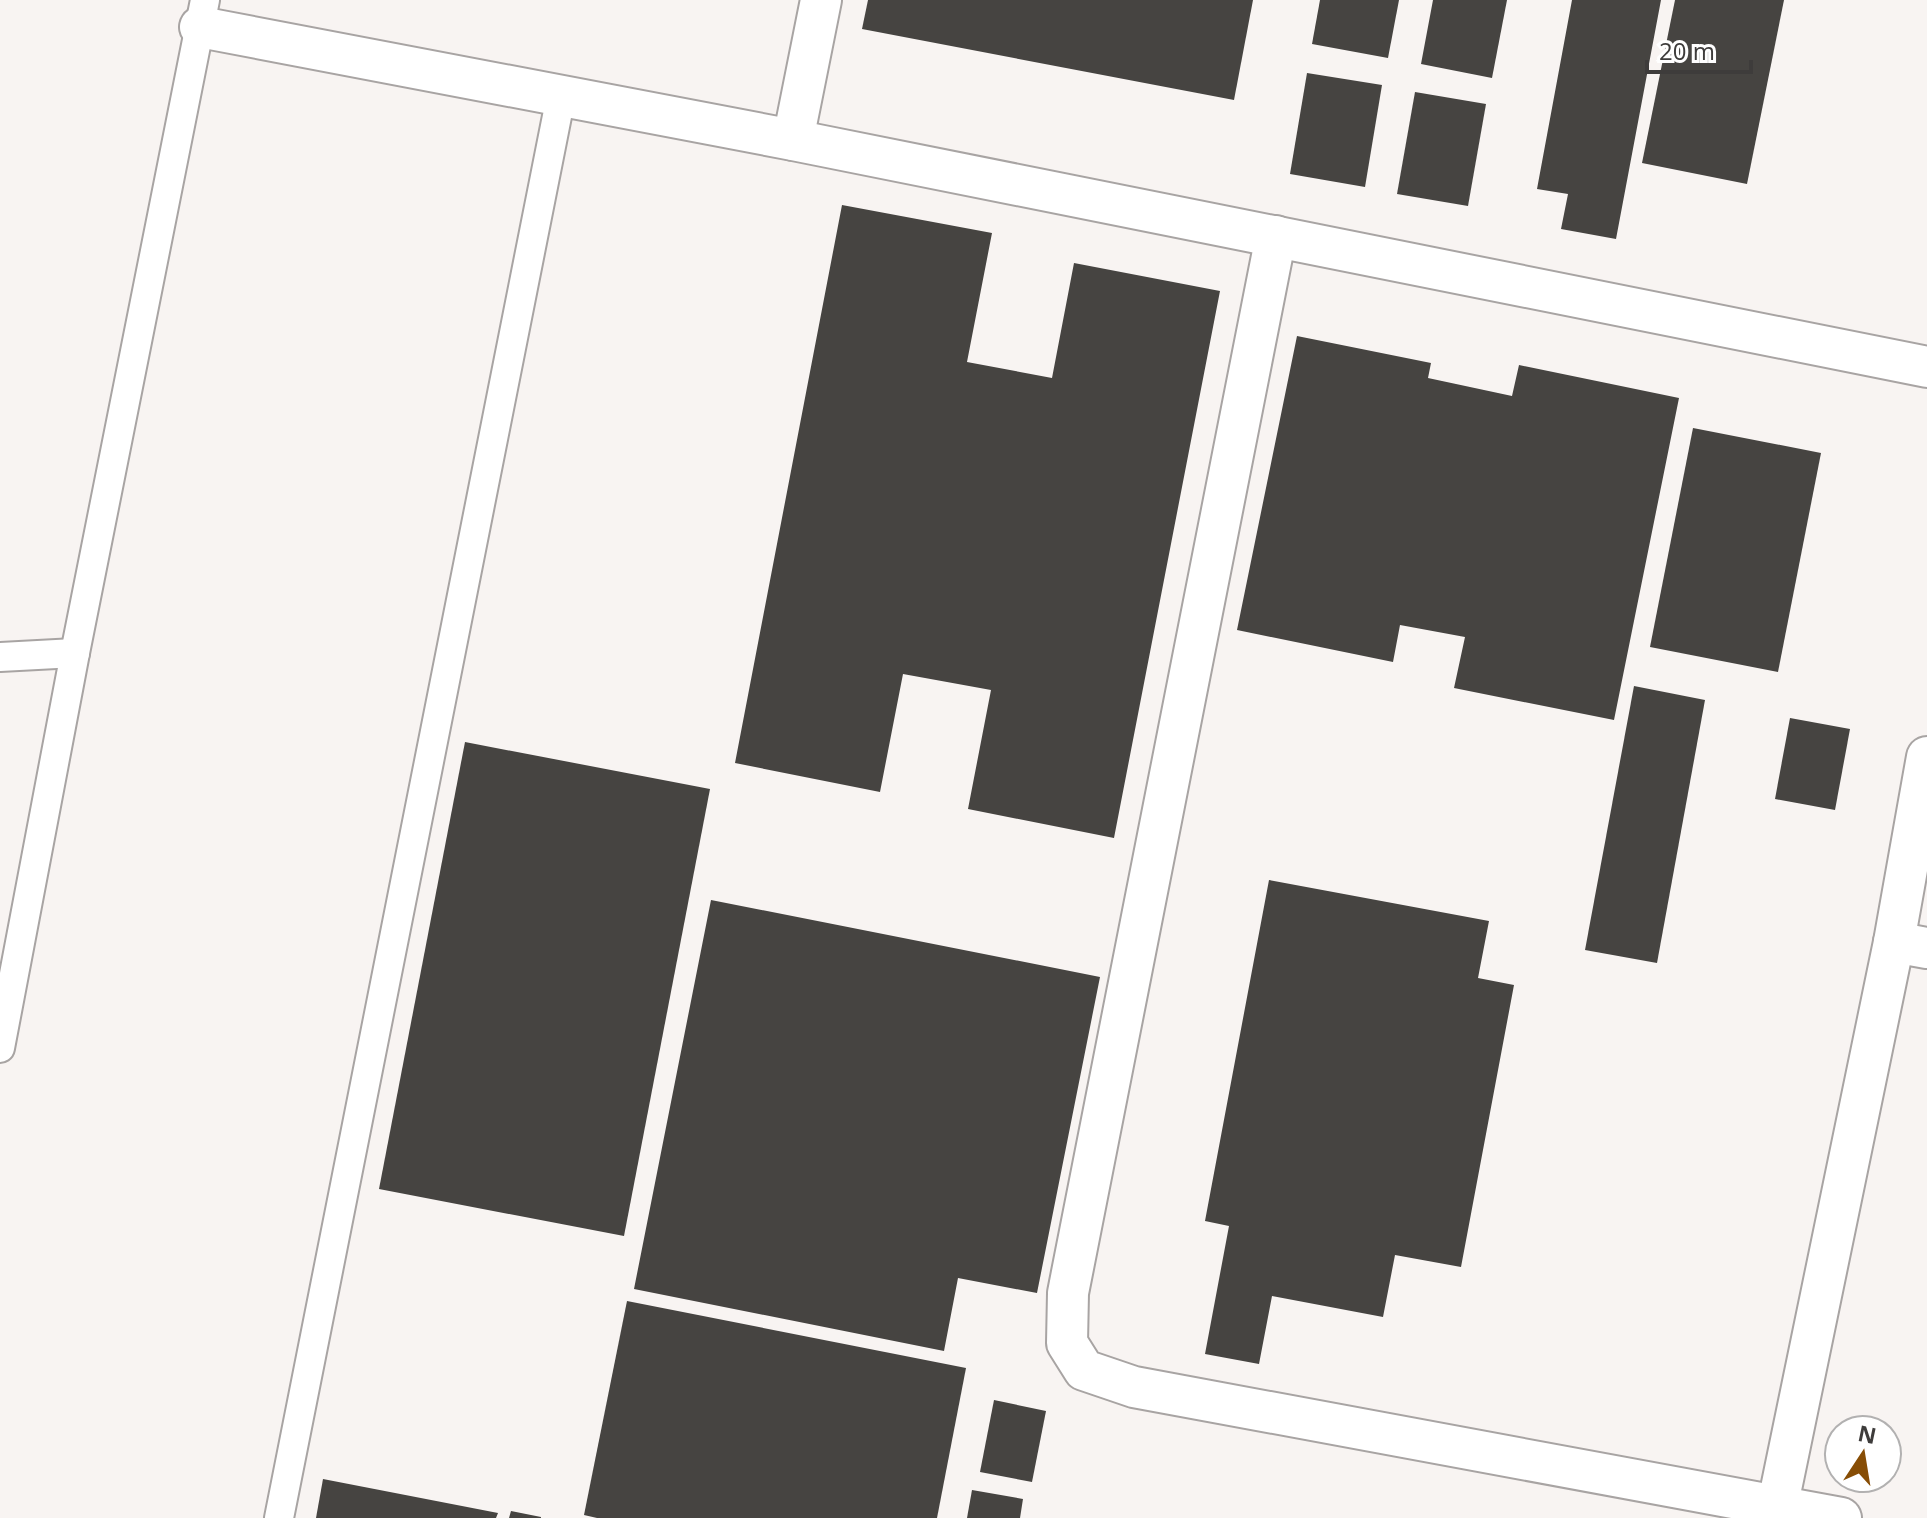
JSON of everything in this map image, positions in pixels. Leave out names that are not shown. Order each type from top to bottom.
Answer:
[{"type":"street","points":[[793,140],[821,0]]},
{"type":"street","points":[[0,1048],[75,653],[203,13],[561,96],[1927,367]]},
{"type":"street","points":[[279,1518],[561,96]]},
{"type":"street","points":[[1276,236],[1068,1293],[1067,1343],[1084,1370],[1134,1387],[1776,1512],[1841,1518]]},
{"type":"street","points":[[0,657],[75,653]]},
{"type":"street","points":[[1776,1512],[1910,945],[1927,757]]},
{"type":"building","points":[[868,0],[1253,0],[1234,100],[862,29]]},
{"type":"building","points":[[1320,0],[1399,0],[1388,58],[1312,44]]},
{"type":"building","points":[[1433,0],[1507,0],[1492,78],[1421,64]]},
{"type":"building","points":[[1572,0],[1661,0],[1616,239],[1561,229],[1568,194],[1537,189]]},
{"type":"building","points":[[1675,0],[1784,0],[1747,184],[1642,163]]},
{"type":"building","points":[[1307,73],[1382,85],[1365,187],[1290,174]]},
{"type":"building","points":[[1415,92],[1486,104],[1468,206],[1397,194]]},
{"type":"building","points":[[842,205],[992,233],[967,362],[1052,378],[1074,263],[1220,291],[1114,838],[968,809],[991,690],[903,674],[880,792],[735,763]]},
{"type":"building","points":[[1297,336],[1431,363],[1428,378],[1512,396],[1519,365],[1679,398],[1614,720],[1454,688],[1465,637],[1400,625],[1393,662],[1237,630]]},
{"type":"building","points":[[1693,428],[1821,453],[1778,672],[1650,647]]},
{"type":"building","points":[[1634,686],[1705,700],[1657,963],[1585,950]]},
{"type":"building","points":[[1790,718],[1850,729],[1835,810],[1775,799]]},
{"type":"building","points":[[465,742],[710,789],[624,1236],[379,1189]]},
{"type":"building","points":[[1269,880],[1489,921],[1478,978],[1514,985],[1461,1267],[1395,1255],[1383,1317],[1272,1296],[1259,1364],[1205,1354],[1229,1226],[1205,1221]]},
{"type":"building","points":[[711,900],[1100,977],[1037,1293],[958,1278],[944,1351],[634,1289]]},
{"type":"building","points":[[627,1301],[966,1368],[937,1518],[597,1518],[584,1515]]},
{"type":"building","points":[[994,1400],[1046,1411],[1032,1482],[980,1472]]},
{"type":"building","points":[[323,1479],[498,1513],[496,1518],[316,1518]]},
{"type":"building","points":[[972,1490],[1023,1499],[1020,1518],[967,1518]]},
{"type":"building","points":[[511,1511],[541,1517],[541,1518],[509,1518]]}]
